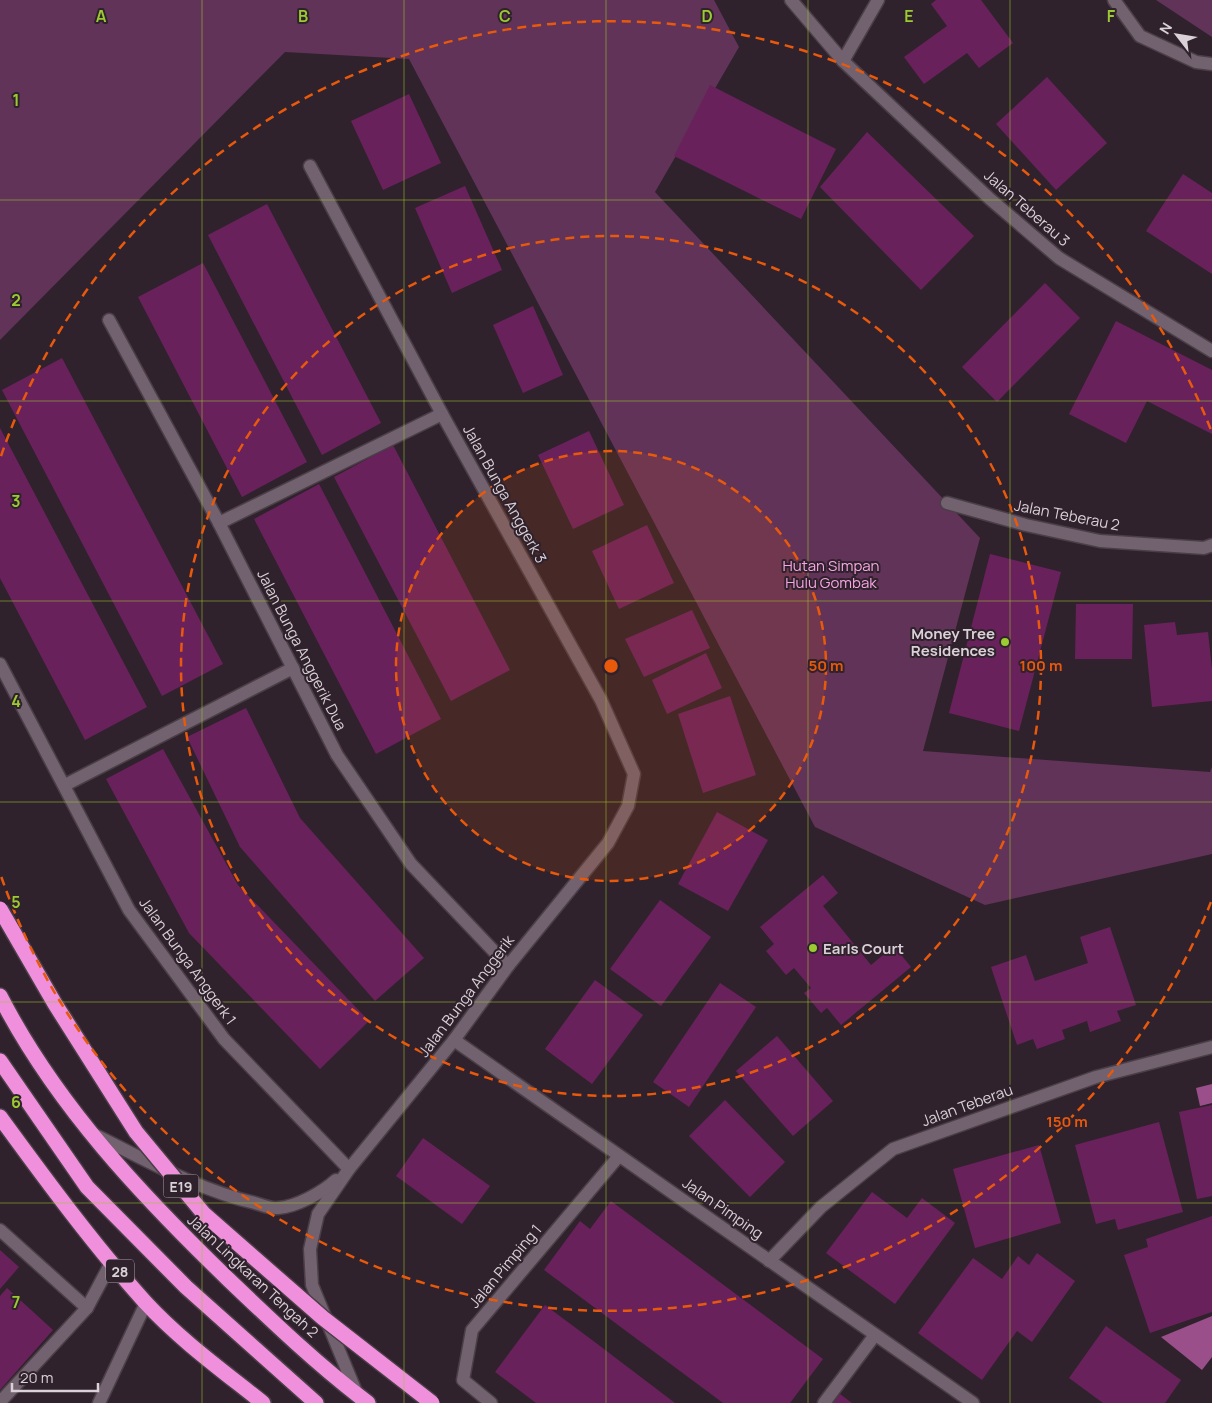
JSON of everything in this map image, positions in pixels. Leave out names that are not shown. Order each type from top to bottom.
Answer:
[{"type":"highway","name":"E19","points":[[0,909],[56,1004],[136,1132],[204,1214],[323,1318],[432,1403]]},
{"type":"highway","name":"Jalan Lingkaran Tengah 2","points":[[0,996],[15,1025],[48,1078],[89,1132],[178,1231],[292,1339],[362,1399]]},
{"type":"highway","points":[[0,1061],[87,1187],[186,1287],[316,1403]]},
{"type":"highway","name":"28","points":[[0,1118],[52,1188],[146,1303],[204,1357],[263,1403]]},
{"type":"street","name":"Jalan Teberau 3","points":[[791,0],[843,61],[990,198],[1059,258],[1212,351]]},
{"type":"street","points":[[843,61],[878,0]]},
{"type":"street","points":[[1114,0],[1140,36],[1196,62],[1212,64]]},
{"type":"street","name":"Jalan Bunga Anggerk 3","points":[[310,166],[442,414],[601,700],[634,774],[628,806],[608,843]]},
{"type":"street","name":"Jalan Bunga Anggerik Dua","points":[[109,320],[219,522],[336,755],[411,864],[508,966]]},
{"type":"street","points":[[219,522],[442,414]]},
{"type":"street","name":"Jalan Teberau 2","points":[[947,503],[1026,525],[1100,541],[1204,548],[1212,545]]},
{"type":"street","name":"Jalan Bunga Anggerk 1","points":[[0,664],[65,785],[128,910],[224,1039],[349,1169]]},
{"type":"street","points":[[65,785],[293,668]]},
{"type":"street","name":"Jalan Bunga Anggerik","points":[[362,1399],[312,1285],[310,1249],[318,1214],[349,1169],[454,1040],[508,966],[608,843]]},
{"type":"street","name":"Jalan Pimping","points":[[454,1040],[973,1403]]},
{"type":"street","name":"Jalan Teberau","points":[[769,1261],[821,1207],[893,1149],[1096,1077],[1212,1047]]},
{"type":"street","name":"Jalan Bunga Anggerik","points":[[89,1132],[169,1172],[231,1198],[277,1208],[305,1200],[326,1190],[349,1169]]},
{"type":"street","name":"Jalan Pimping 1","points":[[491,1403],[463,1380],[472,1330],[619,1156]]},
{"type":"street","points":[[0,1230],[87,1308]]},
{"type":"street","points":[[0,1402],[87,1308],[112,1261]]},
{"type":"street","points":[[98,1403],[146,1303]]},
{"type":"street","points":[[824,1403],[875,1335]]},
{"type":"green space","name":"Hutan Simpan Hulu Gombak","points":[[0,0],[714,0],[739,47],[655,192],[980,538],[923,751],[1210,772],[1212,767],[1212,854],[985,905],[815,827],[409,59],[285,52],[0,340]]},
{"type":"green space","points":[[1156,0],[1212,0],[1212,37]]},
{"type":"shaded area","points":[[1212,1084],[1212,1103],[1200,1106],[1196,1088]]},
{"type":"shaded area","points":[[1212,1316],[1212,1357],[1202,1370],[1161,1337]]},
{"type":"building","points":[[936,0],[981,0],[1013,43],[979,68],[967,53],[924,84],[904,57],[947,26],[931,4]]},
{"type":"building","points":[[1047,77],[1107,143],[1056,190],[996,124]]},
{"type":"building","points":[[710,85],[836,149],[801,219],[674,156]]},
{"type":"building","points":[[409,94],[441,163],[383,190],[351,121]]},
{"type":"building","points":[[867,132],[974,236],[921,290],[820,187]]},
{"type":"building","points":[[1183,174],[1212,193],[1212,274],[1146,231]]},
{"type":"building","points":[[465,186],[502,270],[452,293],[415,208]]},
{"type":"building","points":[[267,204],[381,423],[322,455],[208,235]]},
{"type":"building","points":[[203,263],[307,462],[242,497],[138,297]]},
{"type":"building","points":[[1045,283],[1080,318],[997,402],[962,367]]},
{"type":"building","points":[[533,306],[563,375],[523,393],[493,325]]},
{"type":"building","points":[[1116,321],[1212,370],[1212,434],[1147,401],[1126,443],[1069,414]]},
{"type":"building","points":[[62,358],[223,664],[162,696],[2,390]]},
{"type":"building","points":[[0,428],[147,707],[85,740],[0,578]]},
{"type":"building","points":[[589,431],[624,505],[573,529],[538,455]]},
{"type":"building","points":[[393,445],[510,670],[451,701],[334,477]]},
{"type":"building","points":[[319,484],[441,719],[376,754],[254,519]]},
{"type":"building","points":[[647,525],[674,583],[619,609],[592,551]]},
{"type":"building","name":"Money Tree Residences","points":[[990,554],[1061,572],[1019,731],[949,713]]},
{"type":"building","points":[[1076,604],[1133,604],[1132,659],[1075,659]]},
{"type":"building","points":[[692,610],[710,648],[644,677],[625,639]]},
{"type":"building","points":[[1175,622],[1177,635],[1208,632],[1212,669],[1212,701],[1152,707],[1144,625]]},
{"type":"building","points":[[706,653],[722,688],[667,714],[652,680]]},
{"type":"building","points":[[730,696],[756,775],[703,793],[678,714]]},
{"type":"building","points":[[246,708],[300,818],[424,958],[375,1001],[240,847],[187,737]]},
{"type":"building","points":[[163,749],[238,885],[369,1021],[320,1069],[189,933],[106,779]]},
{"type":"building","points":[[717,812],[768,840],[728,911],[678,884]]},
{"type":"building","name":"Earls Court","points":[[823,875],[838,893],[823,906],[871,965],[894,946],[911,967],[841,1025],[827,1008],[821,1013],[804,993],[811,988],[794,968],[786,975],[766,951],[774,944],[760,927]]},
{"type":"building","points":[[660,900],[711,937],[661,1006],[610,969]]},
{"type":"building","points":[[1110,927],[1136,1005],[1117,1011],[1121,1021],[1090,1032],[1087,1021],[1062,1030],[1065,1039],[1037,1049],[1033,1039],[1017,1045],[991,967],[1026,955],[1035,981],[1088,963],[1080,937]]},
{"type":"building","points":[[595,980],[643,1015],[592,1084],[545,1049]]},
{"type":"building","points":[[720,983],[756,1007],[689,1107],[653,1082]]},
{"type":"building","points":[[777,1036],[833,1101],[793,1136],[736,1071]]},
{"type":"building","points":[[725,1100],[785,1162],[750,1197],[689,1136]]},
{"type":"building","points":[[1212,1105],[1212,1196],[1197,1199],[1179,1112]]},
{"type":"building","points":[[1159,1122],[1183,1212],[1118,1230],[1115,1219],[1096,1224],[1075,1145]]},
{"type":"building","points":[[423,1138],[490,1186],[462,1224],[396,1176]]},
{"type":"building","points":[[1039,1145],[1061,1223],[975,1248],[953,1169]]},
{"type":"building","points":[[872,1192],[907,1218],[922,1198],[955,1223],[895,1304],[826,1253]]},
{"type":"building","points":[[611,1201],[823,1359],[790,1403],[723,1403],[544,1270],[580,1221],[590,1229]]},
{"type":"building","points":[[1212,1216],[1212,1312],[1150,1333],[1124,1255],[1148,1247],[1146,1239]]},
{"type":"building","points":[[0,1250],[19,1267],[0,1289]]},
{"type":"building","points":[[1037,1253],[1075,1281],[1032,1342],[1017,1331],[982,1380],[918,1333],[973,1258],[1002,1279],[1018,1256],[1029,1265]]},
{"type":"building","points":[[7,1288],[53,1330],[0,1390],[0,1296]]},
{"type":"building","points":[[545,1305],[675,1403],[536,1403],[495,1372]]},
{"type":"building","points":[[1106,1326],[1181,1380],[1165,1403],[1103,1403],[1069,1378]]},
{"type":"building","points":[[840,1394],[852,1403],[833,1403]]},
{"type":"place","name":"Money Tree Residences","points":[[1005,642]]},
{"type":"place","name":"Earls Court","points":[[813,948]]}]
